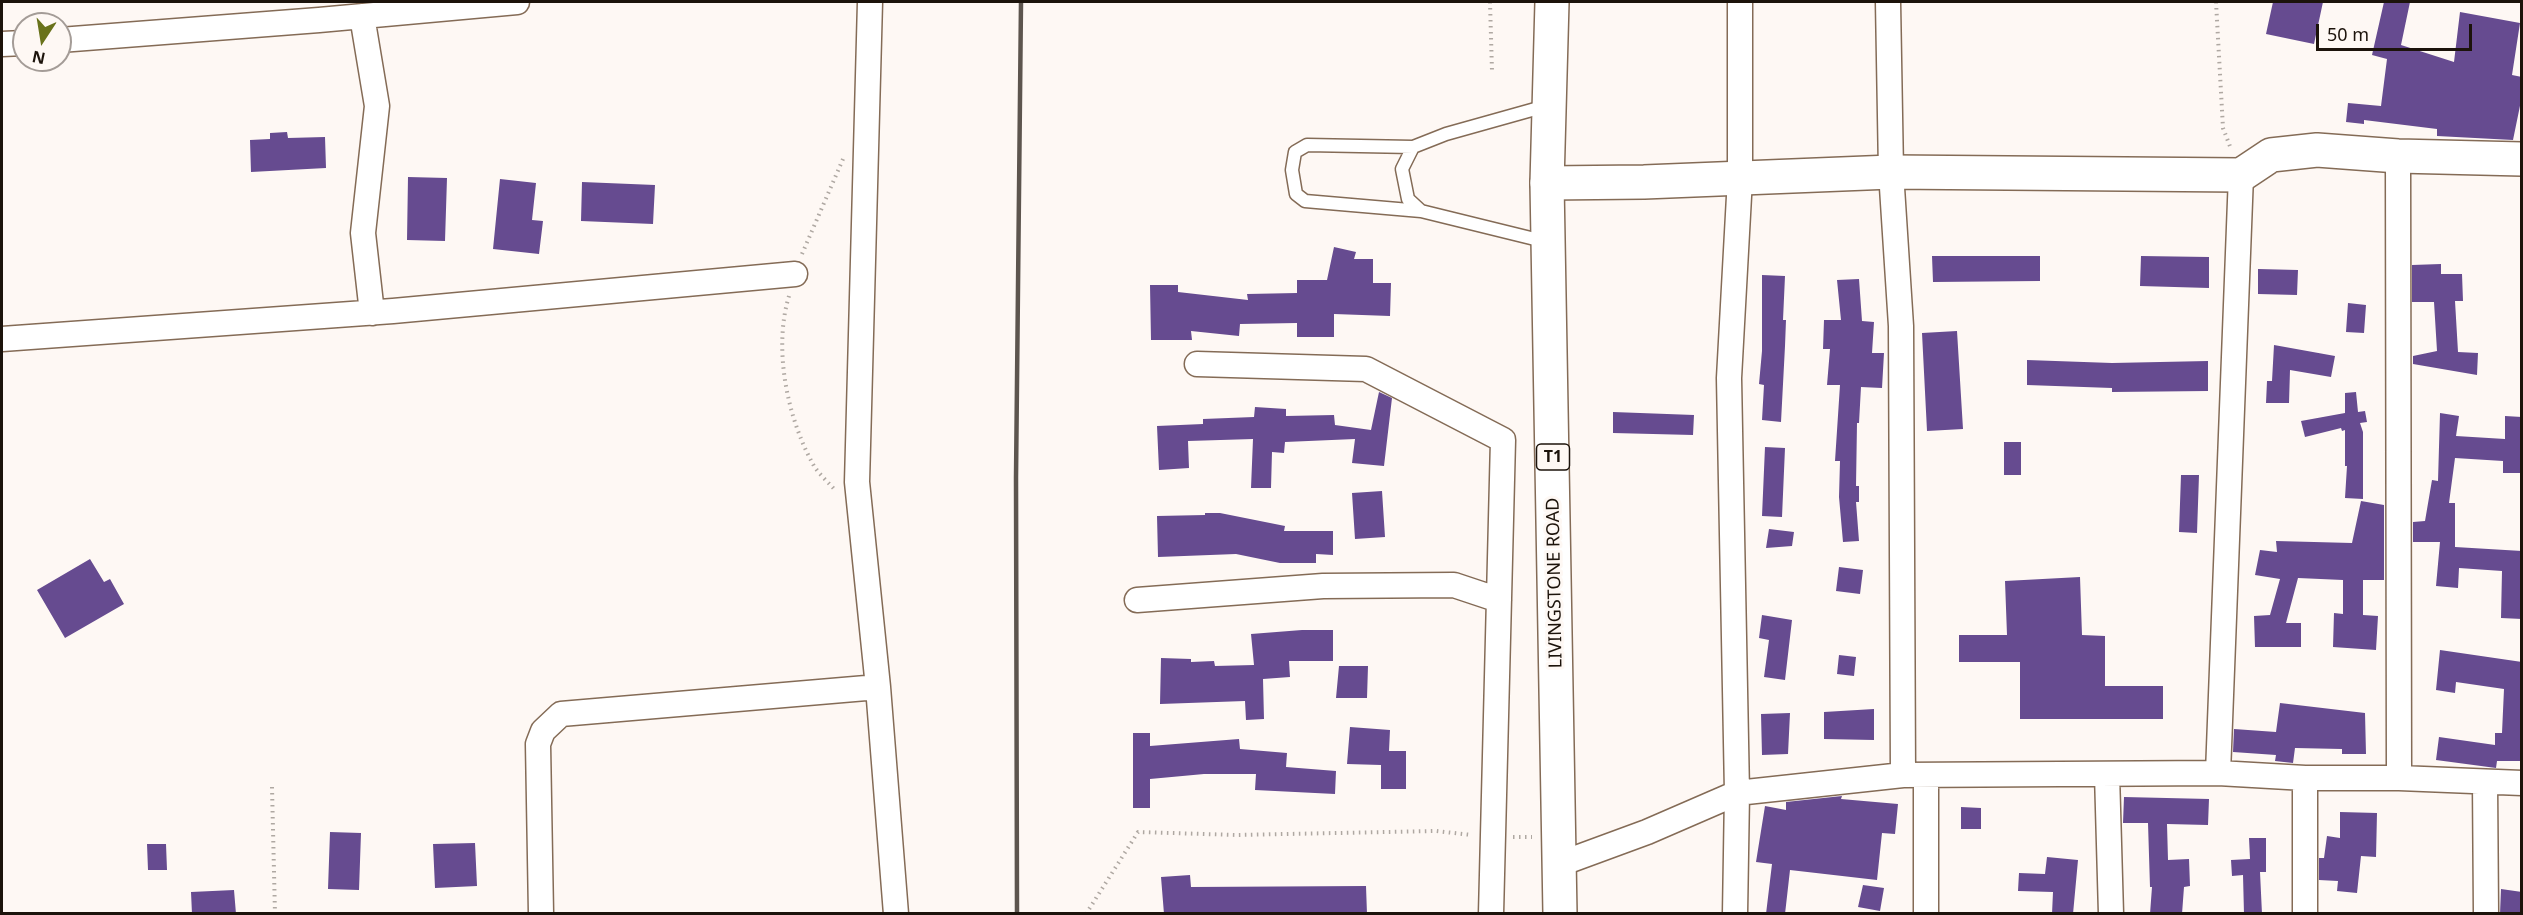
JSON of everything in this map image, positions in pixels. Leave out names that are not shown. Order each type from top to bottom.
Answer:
[{"type":"main road","name":"LIVINGSTONE ROAD","points":[[1552,2],[1547,183],[1560,914]]},
{"type":"main road","points":[[1547,183],[1891,172],[2241,175],[2271,155],[2317,150],[2398,156],[2522,159]]},
{"type":"street","points":[[72,39],[517,2]]},
{"type":"street","points":[[870,2],[857,482],[878,687],[896,914]]},
{"type":"street","points":[[1735,914],[1737,793],[1729,378],[1740,178],[1740,2]]},
{"type":"street","points":[[1888,2],[1891,172],[1901,326],[1914,775],[1926,914]]},
{"type":"street","points":[[362,16],[377,106],[363,233],[372,313]]},
{"type":"street","points":[[2398,156],[2399,778]]},
{"type":"street","points":[[2218,773],[2241,175]]},
{"type":"street","points":[[2,339],[372,313],[795,274]]},
{"type":"street","points":[[1197,364],[1366,369],[1503,440],[1491,914]]},
{"type":"street","points":[[1137,600],[1323,586],[1454,585],[1499,600]]},
{"type":"street","points":[[541,914],[538,744],[543,731],[561,714],[878,687]]},
{"type":"street","points":[[1560,850],[1618,844],[1737,793],[1914,775],[2218,773],[2305,778],[2399,778],[2522,783]]},
{"type":"street","points":[[2107,774],[2111,914]]},
{"type":"street","points":[[2305,778],[2305,914]]},
{"type":"street","points":[[2485,782],[2486,914]]},
{"type":"lane","points":[[1548,242],[1421,211],[1305,201],[1296,194],[1292,170],[1295,152],[1307,145],[1413,147],[1446,134],[1549,105]]},
{"type":"lane","points":[[1413,147],[1402,169],[1408,199],[1421,211]]},
{"type":"path","points":[[1490,2],[1492,71]]},
{"type":"path","points":[[2216,2],[2223,128],[2241,175]]},
{"type":"path","points":[[844,156],[795,274],[786,307],[781,359],[796,424],[815,467],[861,521]]},
{"type":"path","points":[[272,787],[275,914]]},
{"type":"path","points":[[1086,914],[1138,832],[1238,835],[1436,831],[1494,837],[1560,850]]},
{"type":"building","points":[[2273,2],[2323,2],[2314,44],[2266,34]]},
{"type":"building","points":[[2384,2],[2410,2],[2401,45],[2454,62],[2460,12],[2520,23],[2512,75],[2522,77],[2522,96],[2513,140],[2437,136],[2437,129],[2364,120],[2364,124],[2346,122],[2348,103],[2381,106],[2387,59],[2372,55]]},
{"type":"building","points":[[287,132],[288,138],[325,137],[326,168],[251,172],[250,140],[270,139],[270,133]]},
{"type":"building","points":[[408,177],[447,178],[445,241],[407,240]]},
{"type":"building","points":[[500,179],[536,183],[532,220],[543,221],[539,254],[493,249]]},
{"type":"building","points":[[582,182],[655,185],[653,224],[581,221]]},
{"type":"building","points":[[1334,247],[1356,252],[1354,259],[1373,259],[1373,283],[1391,283],[1390,316],[1334,314],[1334,337],[1297,337],[1297,323],[1240,324],[1239,336],[1191,331],[1192,340],[1151,340],[1150,285],[1178,285],[1178,292],[1248,300],[1247,294],[1297,293],[1297,280],[1327,280]]},
{"type":"building","points":[[1932,256],[2040,256],[2040,281],[1933,282]]},
{"type":"building","points":[[2141,256],[2209,257],[2209,288],[2140,286]]},
{"type":"building","points":[[2441,264],[2441,274],[2462,274],[2463,301],[2455,301],[2458,352],[2478,353],[2477,375],[2413,364],[2413,356],[2437,351],[2434,302],[2412,302],[2412,265]]},
{"type":"building","points":[[2258,269],[2298,270],[2297,295],[2258,294]]},
{"type":"building","points":[[1762,275],[1785,276],[1783,320],[1786,320],[1781,422],[1762,420],[1764,385],[1759,384],[1762,351]]},
{"type":"building","points":[[1859,279],[1862,321],[1874,322],[1872,353],[1884,353],[1882,388],[1861,387],[1859,423],[1857,423],[1856,486],[1859,486],[1859,502],[1856,502],[1859,541],[1843,542],[1839,497],[1840,461],[1835,461],[1840,385],[1827,385],[1830,349],[1823,349],[1824,320],[1841,320],[1837,280]]},
{"type":"building","points":[[2348,303],[2366,305],[2364,333],[2346,332]]},
{"type":"building","points":[[1957,331],[1963,429],[1927,431],[1922,333]]},
{"type":"building","points":[[2274,345],[2335,356],[2331,377],[2290,370],[2289,403],[2266,403],[2267,381],[2272,381]]},
{"type":"building","points":[[2027,360],[2112,363],[2208,361],[2208,391],[2112,392],[2112,388],[2027,385]]},
{"type":"building","points":[[1379,392],[1392,398],[1384,466],[1352,463],[1355,439],[1285,442],[1284,453],[1272,452],[1271,488],[1251,488],[1253,439],[1188,441],[1189,468],[1159,470],[1157,426],[1203,424],[1203,419],[1254,417],[1255,407],[1286,409],[1286,416],[1334,415],[1335,425],[1371,430]]},
{"type":"building","points":[[2356,392],[2358,412],[2365,411],[2367,422],[2360,423],[2363,432],[2363,499],[2345,498],[2347,466],[2345,466],[2345,430],[2342,431],[2341,428],[2305,437],[2301,421],[2345,413],[2345,393]]},
{"type":"building","points":[[1613,412],[1694,415],[1693,435],[1613,433]]},
{"type":"building","points":[[2440,413],[2459,416],[2456,436],[2505,439],[2505,416],[2522,417],[2522,473],[2503,473],[2503,461],[2455,458],[2449,503],[2455,503],[2455,547],[2522,551],[2522,619],[2501,618],[2502,571],[2459,568],[2458,588],[2436,586],[2440,542],[2413,542],[2413,522],[2425,521],[2432,480],[2438,481]]},
{"type":"building","points":[[2004,442],[2021,442],[2021,475],[2004,475]]},
{"type":"building","points":[[1765,447],[1785,448],[1782,517],[1762,516]]},
{"type":"building","points":[[2181,475],[2199,475],[2197,533],[2179,532]]},
{"type":"building","points":[[1382,491],[1385,537],[1355,539],[1352,493]]},
{"type":"building","points":[[2361,501],[2384,505],[2384,580],[2363,580],[2363,615],[2378,616],[2376,650],[2333,647],[2334,613],[2343,614],[2343,580],[2298,578],[2286,623],[2301,623],[2301,647],[2255,647],[2254,616],[2270,615],[2280,579],[2255,575],[2260,550],[2277,552],[2276,541],[2352,543]]},
{"type":"building","points":[[1205,513],[1220,513],[1285,526],[1284,531],[1333,531],[1333,555],[1316,554],[1316,563],[1280,563],[1236,554],[1158,557],[1157,516],[1205,515]]},
{"type":"building","points":[[1769,529],[1794,532],[1792,546],[1766,548]]},
{"type":"building","points":[[90,559],[104,582],[110,579],[124,604],[65,638],[37,590]]},
{"type":"building","points":[[1839,567],[1863,570],[1860,594],[1836,591]]},
{"type":"building","points":[[2080,577],[2082,635],[2105,636],[2105,686],[2163,686],[2163,719],[2020,719],[2020,662],[1959,662],[1959,635],[2007,635],[2005,581]]},
{"type":"building","points":[[1762,615],[1792,620],[1785,680],[1764,677],[1769,640],[1759,638]]},
{"type":"building","points":[[1333,630],[1333,661],[1289,661],[1290,677],[1263,679],[1264,719],[1246,720],[1245,701],[1160,704],[1161,658],[1191,659],[1191,662],[1214,661],[1215,666],[1254,665],[1251,634]]},
{"type":"building","points":[[2440,650],[2522,662],[2522,761],[2497,761],[2496,768],[2436,760],[2439,737],[2495,745],[2495,733],[2502,733],[2504,689],[2456,682],[2455,693],[2436,690]]},
{"type":"building","points":[[1839,655],[1856,657],[1854,676],[1837,674]]},
{"type":"building","points":[[1339,666],[1368,666],[1367,698],[1336,698]]},
{"type":"building","points":[[2280,703],[2365,713],[2366,754],[2342,754],[2342,749],[2295,748],[2293,763],[2275,761],[2276,755],[2233,752],[2234,729],[2276,732]]},
{"type":"building","points":[[1874,709],[1874,740],[1824,739],[1824,712]]},
{"type":"building","points":[[1790,713],[1788,754],[1762,755],[1761,714]]},
{"type":"building","points":[[1350,727],[1390,730],[1389,751],[1406,751],[1406,789],[1381,789],[1381,765],[1347,764]]},
{"type":"building","points":[[1133,733],[1150,733],[1150,746],[1239,739],[1240,749],[1287,753],[1286,767],[1336,771],[1335,794],[1255,790],[1256,774],[1204,774],[1150,779],[1150,808],[1133,808]]},
{"type":"building","points":[[1842,796],[1841,799],[1898,804],[1895,834],[1882,833],[1877,880],[1790,870],[1785,914],[1766,914],[1772,864],[1756,862],[1765,806],[1786,810],[1786,802]]},
{"type":"building","points":[[2124,797],[2209,799],[2208,825],[2167,824],[2168,860],[2189,859],[2190,886],[2184,887],[2182,914],[2150,914],[2152,887],[2150,887],[2148,823],[2123,823]]},
{"type":"building","points":[[1961,807],[1981,808],[1981,829],[1961,829]]},
{"type":"building","points":[[2340,812],[2377,813],[2376,857],[2361,856],[2357,893],[2337,891],[2338,881],[2319,880],[2319,858],[2324,858],[2327,836],[2340,838]]},
{"type":"building","points":[[330,832],[361,833],[359,890],[328,889]]},
{"type":"building","points":[[2249,838],[2266,838],[2266,872],[2260,872],[2262,914],[2244,914],[2243,875],[2232,876],[2231,860],[2250,859]]},
{"type":"building","points":[[475,843],[477,886],[435,888],[433,844]]},
{"type":"building","points":[[147,844],[166,844],[167,870],[148,870]]},
{"type":"building","points":[[2047,857],[2078,860],[2073,914],[2052,914],[2053,892],[2018,891],[2019,873],[2045,874]]},
{"type":"building","points":[[1190,875],[1191,887],[1366,886],[1367,914],[1218,914],[1218,912],[1164,914],[1161,877]]},
{"type":"building","points":[[1863,885],[1884,888],[1880,911],[1858,907]]},
{"type":"building","points":[[2501,889],[2522,892],[2522,914],[2500,914]]},
{"type":"building","points":[[234,890],[236,914],[192,914],[191,892]]},
{"type":"railway","points":[[1017,914],[1016,477],[1021,2]]}]
